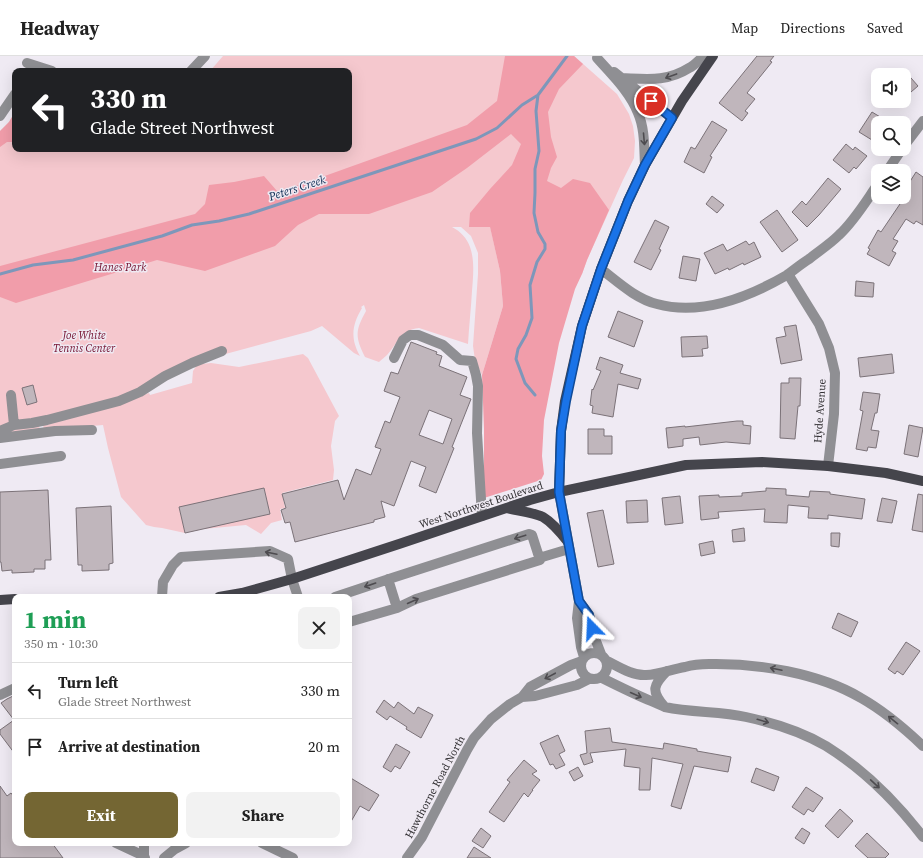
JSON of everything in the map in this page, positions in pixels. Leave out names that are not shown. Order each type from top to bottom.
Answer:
[{"type":"main road","points":[[559,492],[561,431],[566,401],[582,326],[601,269],[628,201],[645,165],[682,101],[699,74],[713,56]]},
{"type":"main road","name":"West Northwest Boulevard","points":[[236,594],[292,579],[530,500],[559,492],[686,465],[762,462],[828,466],[886,473],[923,481]]},
{"type":"main road","points":[[506,508],[543,517],[552,524],[569,545]]},
{"type":"main road","points":[[0,600],[12,599]]},
{"type":"street","points":[[195,68],[205,56]]},
{"type":"street","points":[[622,78],[656,80],[670,77],[689,68],[704,56]]},
{"type":"street","points":[[596,57],[672,118]]},
{"type":"street","points":[[596,57],[630,97],[638,114],[643,132],[645,165]]},
{"type":"street","points":[[27,63],[43,68]]},
{"type":"street","points":[[0,116],[12,98]]},
{"type":"street","points":[[911,137],[923,121]]},
{"type":"street","points":[[601,269],[636,295],[656,304],[676,308],[711,306],[745,296],[768,286],[788,274],[828,245],[840,234],[857,215],[871,194]]},
{"type":"street","name":"Hyde Avenue","points":[[788,274],[819,324],[830,348],[835,373],[834,414],[828,466]]},
{"type":"street","points":[[394,358],[403,340],[410,335],[418,335],[443,345],[460,360],[472,361],[478,386],[477,433],[482,516]]},
{"type":"street","points":[[0,431],[14,425],[47,420],[119,401],[140,392],[165,376],[222,351]]},
{"type":"street","points":[[11,394],[14,425]]},
{"type":"street","points":[[0,438],[55,431],[92,430]]},
{"type":"street","points":[[0,464],[61,456]]},
{"type":"street","points":[[559,492],[579,601],[577,618],[583,659],[581,670],[586,676],[590,679],[602,678],[636,695],[664,706],[693,712],[728,713],[780,726],[804,735],[826,746],[841,756],[873,782],[894,803],[923,837]]},
{"type":"street","points":[[344,594],[529,534],[532,535],[539,558]]},
{"type":"street","points":[[352,621],[397,608],[416,599],[540,560],[539,558],[569,545]]},
{"type":"street","points":[[162,594],[163,582],[173,565],[181,557],[270,551],[288,559],[297,594]]},
{"type":"street","points":[[388,579],[397,608]]},
{"type":"street","points":[[579,601],[589,615],[596,641],[608,668],[602,678]]},
{"type":"street","points":[[583,659],[592,653],[630,672],[645,675],[708,664],[767,667],[796,673],[818,679],[861,698],[886,714],[923,746]]},
{"type":"street","name":"Hawthorne Road North","points":[[407,858],[422,837],[474,738],[499,712],[522,697],[530,687],[583,659]]},
{"type":"street","points":[[664,706],[655,694],[656,683],[667,671]]},
{"type":"street","name":"Hawthorne Road North","points":[[522,697],[535,696],[577,685],[590,679]]},
{"type":"street","points":[[0,695],[12,689]]},
{"type":"street","points":[[122,846],[145,857],[144,846]]},
{"type":"street","points":[[164,858],[180,846]]},
{"type":"street","points":[[268,846],[293,858]]},
{"type":"green space","name":"Hanes Park","points":[[223,56],[574,56],[617,94],[629,114],[633,126],[635,141],[634,158],[582,274],[490,226],[500,271],[503,306],[482,375],[475,360],[473,346],[478,253],[471,236],[461,227],[452,227],[465,238],[470,247],[473,258],[468,344],[419,328],[403,334],[387,355],[379,362],[365,357],[358,339],[358,329],[366,311],[364,305],[361,307],[362,308],[354,326],[355,343],[360,356],[354,353],[322,326],[311,331],[207,359],[131,399],[149,393],[150,395],[192,383],[193,371],[197,365],[211,363],[239,367],[303,354],[308,358],[339,416],[335,421],[331,446],[334,470],[333,480],[282,493],[285,508],[280,509],[282,520],[271,523],[261,534],[246,525],[203,529],[185,533],[146,525],[121,497],[103,425],[44,430],[43,425],[39,426],[40,430],[0,436],[0,131],[12,117],[12,152],[352,152],[352,68],[213,68]]},
{"type":"green space","points":[[505,56],[574,56],[583,64],[559,89],[548,112],[551,137],[557,157],[551,168],[547,181],[561,188],[573,179],[590,183],[609,210],[575,289],[559,343],[544,420],[542,456],[544,474],[541,480],[484,498],[482,375],[503,306],[500,271],[490,227],[469,227],[470,213],[512,165],[521,144],[511,134],[467,168],[432,192],[369,214],[319,214],[298,225],[275,246],[205,271],[157,260],[16,303],[0,297],[0,266],[195,214],[205,204],[209,185],[264,176],[277,191],[308,182],[467,125],[497,101]]},
{"type":"green space","points":[[12,117],[12,142],[7,142],[0,147],[0,131]]},
{"type":"building","points":[[757,56],[774,56],[770,61],[772,62],[747,93],[755,99],[745,111],[748,113],[742,121],[719,103]]},
{"type":"building","points":[[911,78],[918,86],[911,92]]},
{"type":"building","points":[[872,112],[879,116],[871,116],[871,139],[859,132]]},
{"type":"building","points":[[712,121],[727,130],[710,156],[712,157],[704,173],[684,162],[691,147],[695,149]]},
{"type":"building","points":[[846,144],[853,150],[855,147],[867,156],[856,169],[854,167],[849,173],[833,160]]},
{"type":"building","points":[[916,172],[923,177],[923,225],[916,221],[914,224],[906,219],[893,239],[898,241],[892,251],[896,253],[889,266],[867,254],[870,249],[868,248],[878,230],[881,232],[900,204],[911,204],[911,180]]},
{"type":"building","points":[[828,178],[841,189],[807,227],[792,212],[802,201],[806,205]]},
{"type":"building","points":[[712,196],[724,205],[717,213],[706,204]]},
{"type":"building","points":[[777,210],[798,240],[782,252],[760,222]]},
{"type":"building","points":[[655,220],[669,227],[659,249],[661,250],[651,270],[634,262]]},
{"type":"building","points":[[746,241],[749,245],[754,242],[761,257],[744,265],[743,263],[729,270],[728,268],[715,274],[704,253],[723,244],[727,251]]},
{"type":"building","points":[[683,256],[700,259],[696,281],[679,278]]},
{"type":"building","points":[[856,281],[874,283],[873,297],[855,296]]},
{"type":"building","points":[[618,311],[643,321],[634,347],[608,337]]},
{"type":"building","points":[[796,325],[802,360],[781,364],[776,338],[786,336],[784,327]]},
{"type":"building","points":[[707,336],[708,348],[702,349],[703,356],[682,357],[681,337]]},
{"type":"building","points":[[411,342],[437,352],[436,354],[442,356],[439,366],[467,377],[460,395],[471,399],[436,493],[419,486],[426,467],[411,461],[394,506],[381,501],[385,517],[374,520],[374,522],[295,542],[290,522],[285,523],[281,510],[286,508],[282,494],[338,480],[344,500],[356,469],[371,475],[381,449],[375,447],[385,421],[390,423],[400,397],[384,391],[391,372],[398,374]],"holes":[[[429,410],[452,419],[443,444],[419,435]]]},
{"type":"building","points":[[892,354],[894,373],[860,377],[858,358]]},
{"type":"building","points":[[600,357],[623,365],[620,373],[641,379],[638,389],[618,384],[613,417],[592,413],[593,406],[590,405],[592,389],[593,390],[601,371],[596,369]]},
{"type":"building","points":[[789,378],[801,378],[800,406],[798,406],[795,439],[780,438],[781,383],[789,383]]},
{"type":"building","points":[[33,385],[37,402],[27,405],[22,388]]},
{"type":"building","points":[[863,392],[880,394],[877,413],[875,413],[871,430],[879,431],[876,448],[868,447],[867,451],[856,449],[863,411],[860,410]]},
{"type":"building","points":[[743,421],[743,425],[751,426],[750,444],[726,442],[700,445],[699,437],[683,439],[683,446],[668,448],[666,428]]},
{"type":"building","points":[[909,425],[923,428],[918,457],[904,454]]},
{"type":"building","points":[[588,429],[604,429],[604,436],[612,436],[612,454],[588,454]]},
{"type":"building","points":[[264,488],[270,514],[185,533],[179,507]]},
{"type":"building","points":[[766,488],[786,489],[786,495],[809,497],[810,491],[830,492],[830,494],[865,499],[862,519],[828,515],[828,519],[808,518],[809,507],[788,505],[787,523],[764,522],[765,509],[718,512],[719,518],[701,520],[699,496],[742,496],[742,493],[766,491]]},
{"type":"building","points":[[48,490],[51,560],[45,560],[45,569],[34,569],[34,572],[12,573],[12,570],[2,571],[0,562],[0,492]]},
{"type":"building","points":[[918,494],[923,495],[923,532],[912,530]]},
{"type":"building","points":[[680,496],[683,523],[665,525],[662,498]]},
{"type":"building","points":[[882,498],[897,501],[892,523],[877,521]]},
{"type":"building","points":[[647,500],[648,522],[627,523],[626,501]]},
{"type":"building","points":[[111,506],[113,563],[109,564],[109,570],[82,571],[82,565],[78,565],[76,508]]},
{"type":"building","points":[[603,510],[614,564],[598,567],[587,513]]},
{"type":"building","points":[[744,528],[745,541],[733,542],[732,530]]},
{"type":"building","points":[[831,533],[840,533],[839,547],[831,546]]},
{"type":"building","points":[[713,541],[715,553],[701,556],[699,544]]},
{"type":"building","points":[[838,613],[858,622],[851,637],[832,628]]},
{"type":"building","points":[[906,642],[920,651],[903,675],[897,671],[895,674],[888,669]]},
{"type":"building","points":[[12,696],[12,717],[1,703]]},
{"type":"building","points":[[384,700],[394,708],[398,702],[414,714],[418,707],[433,715],[421,738],[406,729],[407,727],[390,716],[387,720],[376,712]]},
{"type":"building","points":[[12,721],[12,750],[0,734],[0,730]]},
{"type":"building","points":[[610,728],[612,742],[663,749],[664,743],[731,757],[728,772],[694,766],[681,809],[671,806],[683,764],[652,758],[650,790],[639,790],[640,768],[624,766],[626,749],[590,753],[593,762],[584,765],[580,755],[587,753],[585,731]]},
{"type":"building","points":[[558,735],[565,751],[559,754],[565,765],[556,769],[553,764],[550,765],[540,743]]},
{"type":"building","points":[[396,744],[410,752],[400,769],[395,766],[391,772],[383,767]]},
{"type":"building","points":[[524,760],[537,771],[532,774],[540,780],[528,797],[524,793],[504,822],[489,812],[510,782],[507,780]]},
{"type":"building","points":[[578,767],[583,776],[574,781],[569,772]]},
{"type":"building","points":[[756,768],[779,777],[774,791],[751,782]]},
{"type":"building","points":[[352,779],[379,795],[369,811],[360,806],[352,820]]},
{"type":"building","points":[[0,786],[7,796],[11,793],[12,794],[12,846],[54,846],[63,858],[0,858]]},
{"type":"building","points":[[806,787],[823,798],[813,812],[808,809],[804,815],[792,807]]},
{"type":"building","points":[[840,809],[853,821],[838,838],[825,826]]},
{"type":"building","points":[[481,828],[491,836],[483,848],[472,841]]},
{"type":"building","points":[[802,828],[810,833],[804,844],[795,838]]},
{"type":"building","points":[[867,833],[889,854],[885,858],[868,858],[855,846]]},
{"type":"building","points":[[474,847],[491,858],[467,858]]},
{"type":"waterway","name":"Peters Creek","points":[[0,274],[33,265],[73,260],[162,236],[192,225],[249,214],[476,139],[497,128],[522,105],[538,95],[567,56]]},
{"type":"waterway","points":[[535,395],[525,383],[516,359],[518,349],[526,335],[532,318],[530,285],[537,262],[545,249],[545,244],[538,232],[534,213],[535,169],[539,151],[536,111],[538,95]]},
{"type":"route","points":[[592,628],[589,615],[579,601],[559,492],[561,431],[582,326],[601,269],[628,201],[645,165],[672,118],[651,101]]},
{"type":"park label","name":"Joe White Tennis Center","points":[[84,341]]}]
